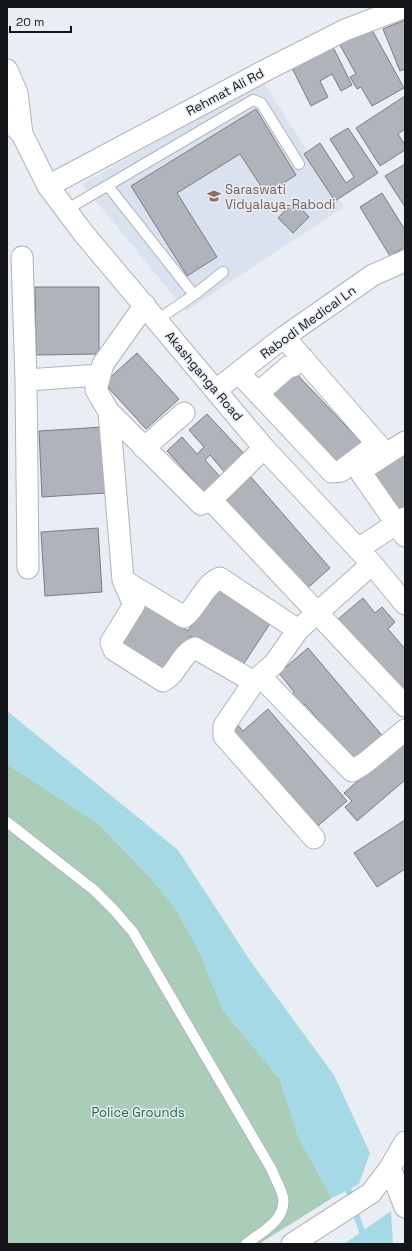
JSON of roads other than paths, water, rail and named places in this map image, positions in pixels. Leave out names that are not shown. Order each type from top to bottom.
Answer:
[{"type":"street","name":"Rehmat Ali Rd","points":[[48,186],[268,69],[345,30],[405,7]]},
{"type":"street","name":"Akashganga Road","points":[[7,70],[17,93],[22,134]]},
{"type":"street","name":"Akashganga Road","points":[[7,119],[22,134],[48,186],[84,234],[264,448],[365,557],[405,604]]},
{"type":"street","points":[[22,257],[26,380],[28,568]]},
{"type":"street","name":"Rabodi Medical Ln","points":[[216,390],[284,337],[373,276],[404,263]]},
{"type":"street","points":[[151,313],[103,364],[96,390],[109,412],[201,504],[211,500],[264,448]]},
{"type":"street","points":[[284,337],[381,449]]},
{"type":"street","points":[[258,393],[288,368],[303,358]]},
{"type":"street","points":[[239,373],[332,472],[341,471],[381,449],[405,442]]},
{"type":"street","points":[[26,380],[100,375]]},
{"type":"street","points":[[109,412],[123,580],[134,605],[112,642],[114,650],[163,681],[170,677],[188,651],[195,648],[257,679],[352,771],[365,763],[405,730]]},
{"type":"street","points":[[144,448],[184,413]]},
{"type":"street","points":[[314,838],[224,736],[224,726],[257,679],[274,664],[298,630],[316,613],[365,557],[402,526],[360,473],[381,449]]},
{"type":"street","points":[[211,500],[405,706]]},
{"type":"street","points":[[123,580],[184,617],[191,612],[212,581],[220,578],[298,630]]},
{"type":"street","points":[[292,1244],[371,1193],[390,1168],[405,1142]]},
{"type":"street","points":[[390,1168],[405,1207]]},
{"type":"lane","points":[[66,210],[253,100],[261,103],[299,164]]},
{"type":"lane","points":[[108,186],[194,294]]},
{"type":"lane","points":[[151,313],[194,294],[223,272]]},
{"type":"lane","points":[[7,822],[94,890],[133,932],[272,1170],[283,1197],[282,1211],[274,1222],[246,1244]]},
{"type":"water","points":[[7,711],[178,850],[251,962],[334,1075],[370,1153],[359,1184],[332,1198],[298,1136],[280,1079],[223,1010],[200,953],[176,909],[150,877],[99,824],[7,764]]},
{"type":"water","points":[[391,1211],[393,1244],[344,1244]]},
{"type":"waterway","points":[[346,1183],[366,1244]]},
{"type":"place","name":"Saraswati Vidyalaya-Rabodi","points":[[214,196]]},
{"type":"park label","name":"Police Grounds","points":[[138,1112]]}]
